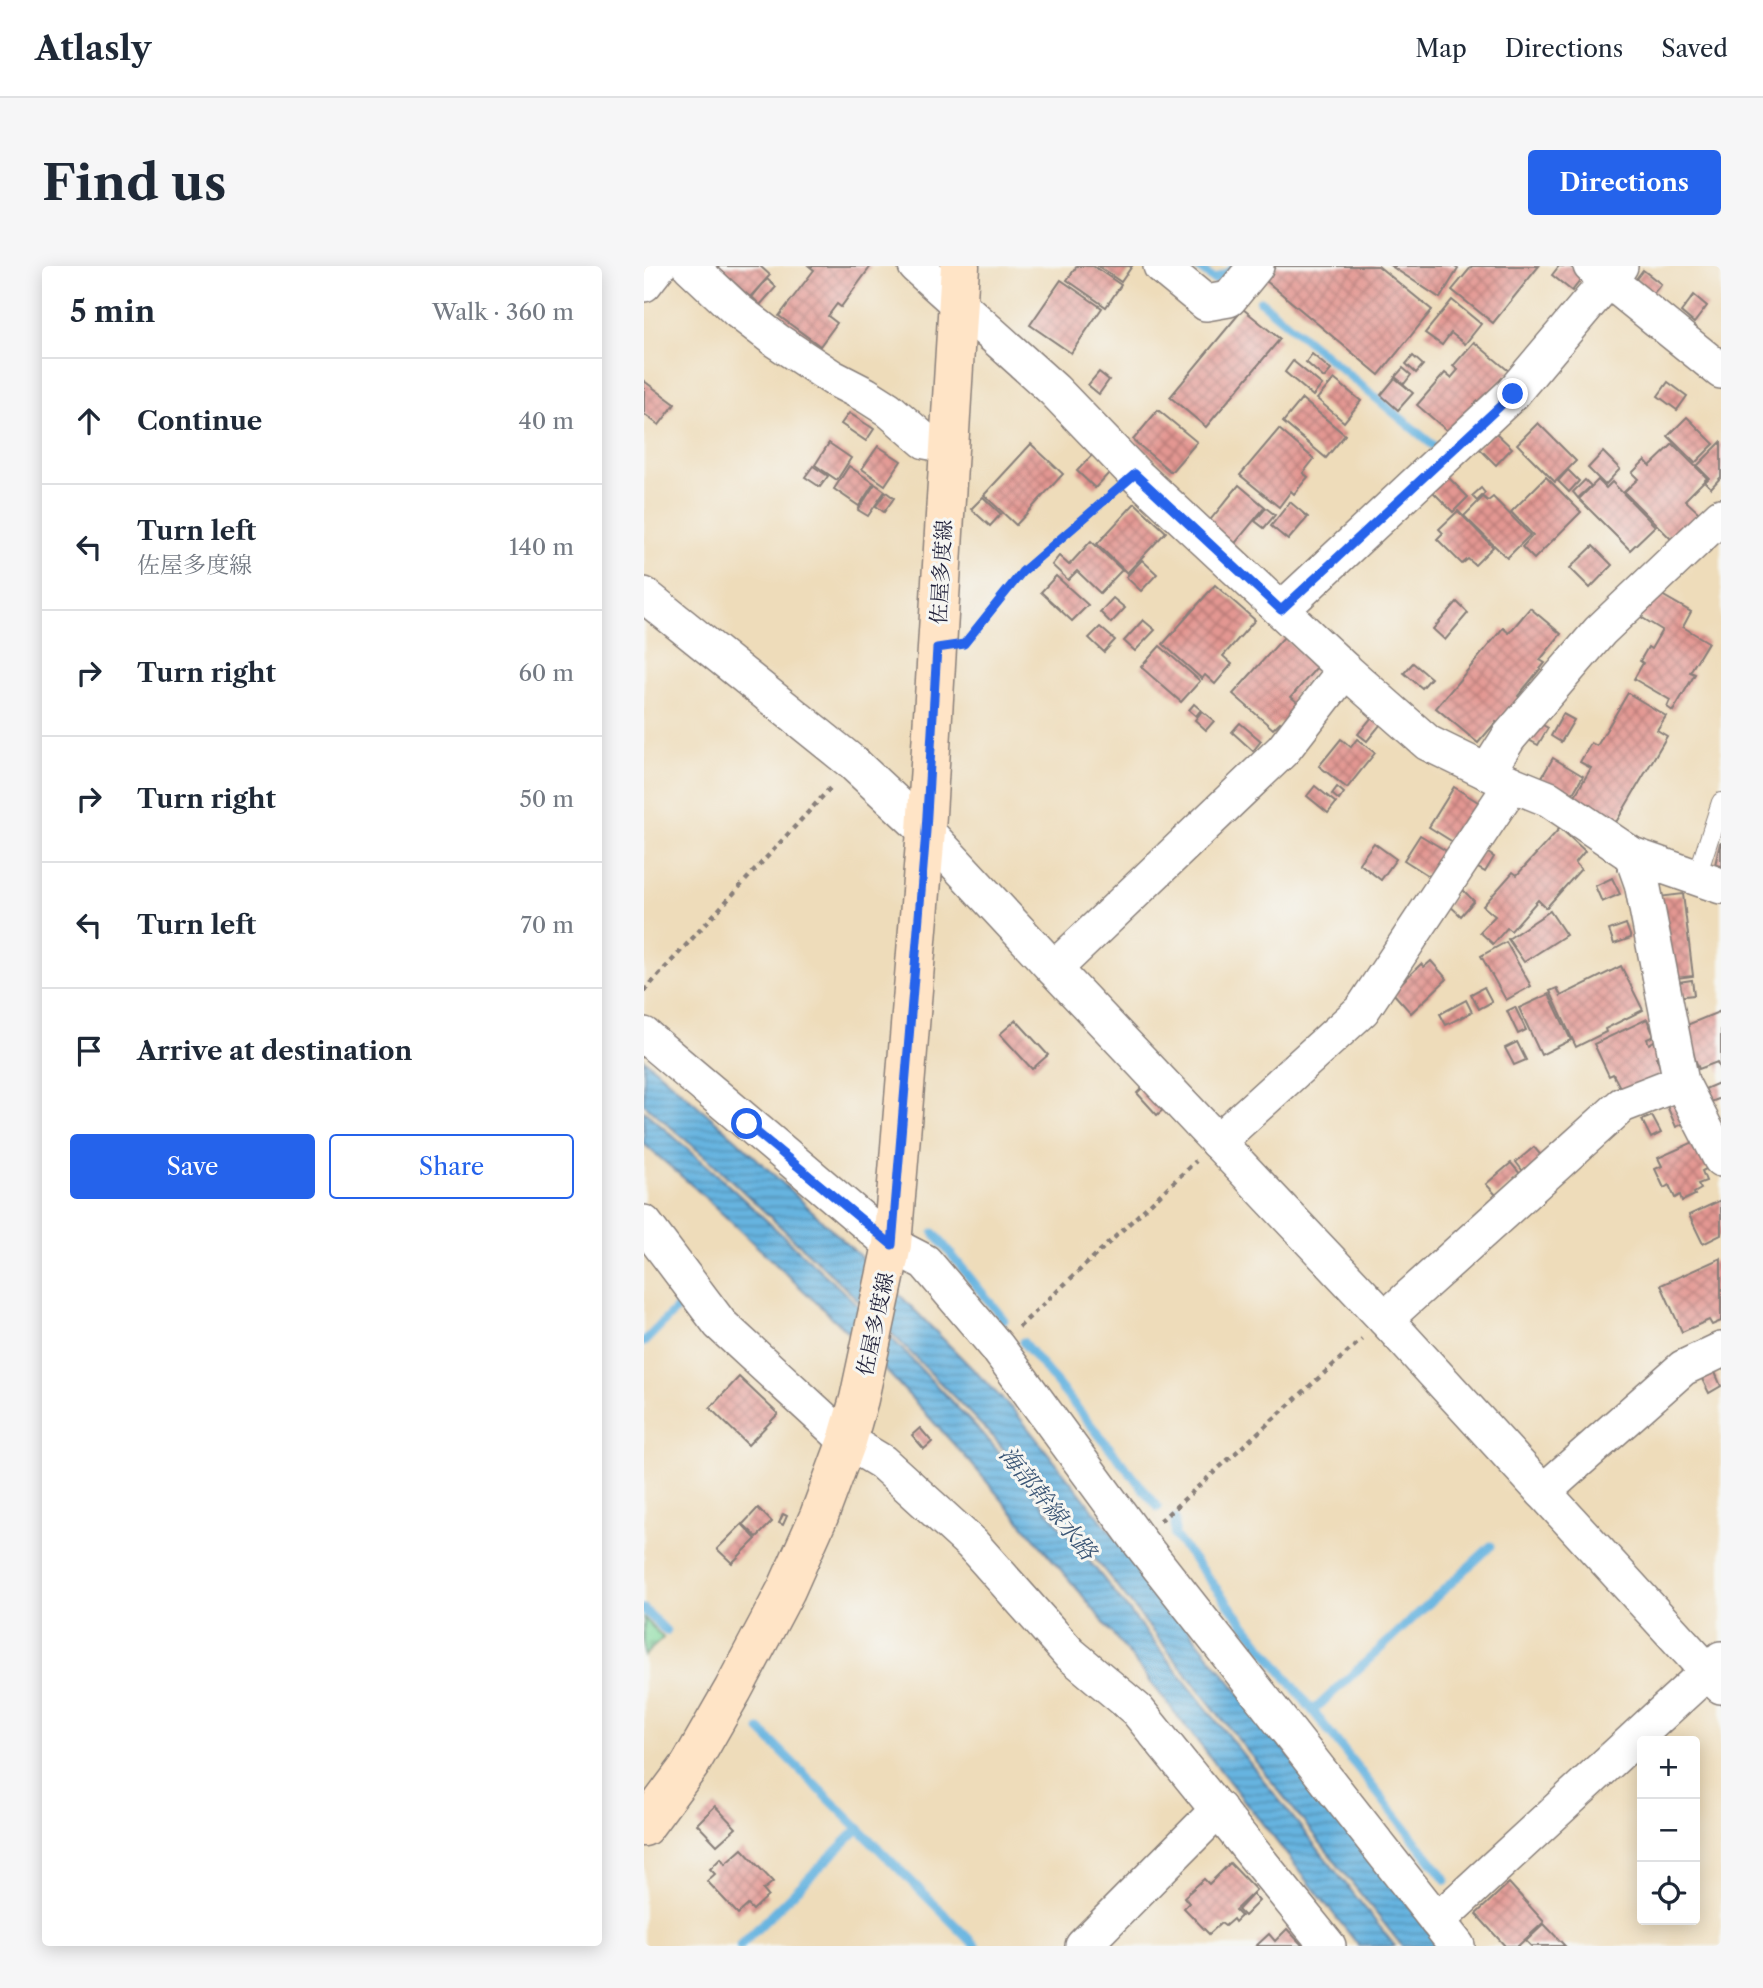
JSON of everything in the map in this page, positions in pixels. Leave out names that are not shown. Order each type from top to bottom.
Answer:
[{"type":"main road","name":"佐屋多度線","points":[[644,1827],[690,1765],[786,1590],[819,1516],[847,1441],[859,1399],[892,1245],[926,831],[958,284]]},
{"type":"street","points":[[644,284],[658,266]]},
{"type":"street","points":[[690,266],[738,311],[777,341],[833,378],[888,409],[925,441],[948,445]]},
{"type":"street","points":[[916,266],[958,284],[1135,474],[1345,670],[1428,743],[1549,799],[1632,855],[1709,881]]},
{"type":"street","points":[[1161,266],[1206,303],[1229,299],[1256,266]]},
{"type":"street","points":[[1281,610],[1513,394],[1606,271],[1721,371]]},
{"type":"street","points":[[1217,1142],[1362,1010],[1500,778],[1510,737],[1600,631],[1721,516]]},
{"type":"street","points":[[644,594],[853,763],[926,831],[1385,1319],[1543,1492],[1716,1672],[1447,1934],[1139,1541],[998,1347],[925,1262],[892,1245],[644,1035]]},
{"type":"street","points":[[1054,969],[1283,750],[1345,670]]},
{"type":"street","points":[[1632,855],[1642,883],[1681,1082],[1721,1159]]},
{"type":"street","points":[[1385,1319],[1622,1105],[1681,1082]]},
{"type":"street","points":[[644,1223],[720,1324],[847,1441],[882,1462],[972,1544],[1069,1653],[1137,1710],[1328,1946]]},
{"type":"street","points":[[1543,1492],[1683,1368],[1721,1350]]},
{"type":"street","points":[[1083,1946],[1219,1809]]},
{"type":"lane","points":[[1709,881],[1721,803]]},
{"type":"path","points":[[937,648],[964,644],[1022,572],[1135,474]]},
{"type":"path","points":[[644,991],[853,763]]},
{"type":"path","points":[[998,1347],[1217,1142]]},
{"type":"path","points":[[1139,1541],[1385,1319]]},
{"type":"green space","points":[[644,1618],[663,1638],[644,1656]]},
{"type":"water","points":[[644,1059],[736,1139],[883,1278],[1015,1412],[1441,1946],[1402,1946],[1100,1565],[995,1439],[871,1312],[715,1165],[644,1104]]},
{"type":"water","points":[[644,1111],[875,1321],[991,1443],[1095,1568],[1395,1946],[1359,1946],[1078,1590],[971,1463],[871,1354],[695,1188],[644,1144]]},
{"type":"building","points":[[716,266],[760,266],[770,275],[750,297]]},
{"type":"building","points":[[809,266],[871,266],[841,307],[837,304],[828,316],[837,323],[820,346],[779,316],[814,270]]},
{"type":"building","points":[[1077,266],[1093,266],[1121,285],[1106,307],[1067,280]]},
{"type":"building","points":[[1098,266],[1132,266],[1121,282]]},
{"type":"building","points":[[1276,266],[1378,266],[1432,310],[1379,375],[1265,280]]},
{"type":"building","points":[[1391,266],[1453,266],[1458,269],[1440,298]]},
{"type":"building","points":[[1472,266],[1539,266],[1493,323],[1452,290]]},
{"type":"building","points":[[1559,266],[1570,266],[1583,277],[1572,291],[1552,275]]},
{"type":"building","points":[[1643,270],[1661,284],[1653,294],[1636,279]]},
{"type":"building","points":[[767,279],[776,287],[760,305],[752,297]]},
{"type":"building","points":[[1061,280],[1102,308],[1071,353],[1030,325]]},
{"type":"building","points":[[1694,295],[1707,306],[1694,323],[1681,312]]},
{"type":"building","points":[[1452,300],[1481,324],[1465,344],[1451,333],[1442,345],[1425,333]]},
{"type":"building","points":[[1243,309],[1280,339],[1206,427],[1170,397]]},
{"type":"building","points":[[1474,342],[1510,372],[1451,434],[1417,405],[1445,373],[1451,378],[1458,370],[1453,366]]},
{"type":"building","points":[[1312,354],[1331,370],[1324,378],[1306,362]]},
{"type":"building","points":[[1413,356],[1423,365],[1416,373],[1406,364]]},
{"type":"building","points":[[1293,361],[1322,385],[1313,396],[1285,372]]},
{"type":"building","points":[[1403,368],[1411,375],[1404,384],[1395,377]]},
{"type":"building","points":[[1099,372],[1109,380],[1099,394],[1088,385]]},
{"type":"building","points":[[1395,378],[1413,393],[1398,410],[1381,395]]},
{"type":"building","points":[[1334,379],[1361,401],[1344,422],[1317,399]]},
{"type":"building","points":[[644,381],[675,404],[659,425],[644,414]]},
{"type":"building","points":[[1668,382],[1687,396],[1677,410],[1658,396]]},
{"type":"building","points":[[1302,399],[1345,435],[1326,458],[1283,422]]},
{"type":"building","points":[[1158,410],[1197,442],[1171,472],[1133,440]]},
{"type":"building","points":[[849,413],[874,429],[866,441],[841,424]]},
{"type":"building","points":[[1687,417],[1714,444],[1695,463],[1668,436]]},
{"type":"building","points":[[1538,423],[1576,461],[1555,482],[1517,444]]},
{"type":"building","points":[[1279,429],[1314,459],[1303,473],[1308,477],[1294,494],[1291,491],[1279,507],[1240,475]]},
{"type":"building","points":[[1494,431],[1512,448],[1496,465],[1478,447]]},
{"type":"building","points":[[1721,442],[1721,477],[1711,488],[1705,482],[1709,478],[1697,466]]},
{"type":"building","points":[[829,443],[851,458],[837,480],[815,465]]},
{"type":"building","points":[[1031,444],[1063,474],[1016,525],[984,495]]},
{"type":"building","points":[[1673,444],[1707,478],[1685,500],[1699,513],[1672,540],[1624,492],[1638,479],[1632,473],[1645,460],[1650,466]]},
{"type":"building","points":[[878,446],[901,461],[885,485],[862,469]]},
{"type":"building","points":[[1603,452],[1620,469],[1605,485],[1588,468]]},
{"type":"building","points":[[1092,455],[1110,472],[1095,488],[1077,471]]},
{"type":"building","points":[[813,466],[828,476],[820,487],[805,477]]},
{"type":"building","points":[[849,466],[874,483],[859,506],[834,489]]},
{"type":"building","points":[[1568,470],[1579,481],[1569,492],[1558,481]]},
{"type":"building","points":[[1445,474],[1468,497],[1453,512],[1430,489]]},
{"type":"building","points":[[1546,477],[1581,512],[1534,559],[1522,547],[1533,535],[1511,512]]},
{"type":"building","points":[[1585,480],[1591,486],[1578,498],[1573,492]]},
{"type":"building","points":[[1598,480],[1606,488],[1612,482],[1655,526],[1630,550],[1579,499]]},
{"type":"building","points":[[875,484],[885,491],[868,516],[858,510]]},
{"type":"building","points":[[1239,485],[1265,507],[1232,547],[1206,525]]},
{"type":"building","points":[[1481,488],[1485,493],[1477,501],[1472,496]]},
{"type":"building","points":[[886,492],[894,498],[884,512],[876,506]]},
{"type":"building","points":[[983,497],[1001,514],[990,526],[971,509]]},
{"type":"building","points":[[1483,497],[1488,501],[1493,497],[1530,535],[1507,558],[1464,516]]},
{"type":"building","points":[[1290,502],[1308,517],[1288,540],[1271,526]]},
{"type":"building","points":[[1135,503],[1166,532],[1127,573],[1097,544]]},
{"type":"building","points":[[1266,508],[1275,515],[1264,528],[1255,521]]},
{"type":"building","points":[[1458,511],[1493,547],[1475,565],[1468,559],[1462,564],[1437,539],[1443,533],[1439,529]]},
{"type":"building","points":[[1091,541],[1122,570],[1100,593],[1077,571],[1068,580],[1052,565],[1059,556],[1069,565]]},
{"type":"building","points":[[1593,546],[1612,565],[1590,588],[1570,568]]},
{"type":"building","points":[[1142,560],[1157,574],[1141,591],[1126,577]]},
{"type":"building","points":[[1056,576],[1088,605],[1072,621],[1041,592]]},
{"type":"building","points":[[1215,585],[1255,620],[1223,656],[1232,664],[1215,684],[1205,675],[1202,679],[1163,644]]},
{"type":"building","points":[[1650,588],[1691,612],[1683,627],[1708,642],[1690,672],[1695,674],[1673,711],[1667,707],[1670,700],[1634,679],[1648,647],[1651,649],[1662,630],[1636,614]]},
{"type":"building","points":[[1113,598],[1125,608],[1111,623],[1100,612]]},
{"type":"building","points":[[1457,602],[1468,613],[1445,640],[1433,629]]},
{"type":"building","points":[[1530,608],[1561,634],[1540,660],[1545,663],[1518,696],[1522,700],[1501,726],[1496,722],[1478,743],[1436,708],[1503,628],[1509,633]]},
{"type":"building","points":[[1143,620],[1155,630],[1135,651],[1124,641]]},
{"type":"building","points":[[1100,627],[1115,640],[1104,652],[1089,638]]},
{"type":"building","points":[[1284,637],[1317,667],[1291,697],[1303,707],[1285,727],[1280,722],[1273,729],[1233,694]]},
{"type":"building","points":[[1160,646],[1200,681],[1181,702],[1141,667]]},
{"type":"building","points":[[1413,663],[1431,678],[1422,688],[1404,673]]},
{"type":"building","points":[[1628,693],[1666,716],[1657,730],[1667,736],[1615,824],[1573,799],[1591,768],[1580,762],[1591,743],[1597,746]]},
{"type":"building","points":[[1194,704],[1201,710],[1196,716],[1189,710]]},
{"type":"building","points":[[1202,711],[1214,721],[1206,730],[1195,720]]},
{"type":"building","points":[[1563,714],[1574,720],[1561,742],[1551,736]]},
{"type":"building","points":[[1372,717],[1381,724],[1367,741],[1358,734]]},
{"type":"building","points":[[1240,723],[1261,741],[1253,751],[1232,732]]},
{"type":"building","points":[[1539,723],[1548,728],[1538,745],[1529,740]]},
{"type":"building","points":[[1341,739],[1351,747],[1357,739],[1375,753],[1347,788],[1319,766]]},
{"type":"building","points":[[1553,758],[1583,776],[1569,800],[1539,782]]},
{"type":"building","points":[[1315,786],[1336,803],[1328,813],[1307,796]]},
{"type":"building","points":[[1337,787],[1344,793],[1339,800],[1332,794]]},
{"type":"building","points":[[1454,787],[1486,807],[1461,847],[1429,827]]},
{"type":"building","points":[[1560,828],[1585,851],[1575,863],[1581,869],[1546,908],[1538,900],[1511,931],[1507,928],[1493,944],[1480,932],[1495,916],[1483,906],[1513,872],[1517,875]]},
{"type":"building","points":[[1420,835],[1453,855],[1437,881],[1404,860]]},
{"type":"building","points":[[1374,843],[1396,859],[1381,880],[1359,863]]},
{"type":"building","points":[[1721,843],[1721,866],[1715,865]]},
{"type":"building","points":[[1482,849],[1494,857],[1485,872],[1472,865]]},
{"type":"building","points":[[1612,878],[1620,894],[1602,902],[1595,886]]},
{"type":"building","points":[[1462,889],[1474,901],[1461,916],[1448,904]]},
{"type":"building","points":[[1683,894],[1693,976],[1668,979],[1658,897]]},
{"type":"building","points":[[1550,911],[1566,935],[1524,962],[1508,939]]},
{"type":"building","points":[[1626,924],[1631,938],[1614,944],[1609,930]]},
{"type":"building","points":[[1506,942],[1531,986],[1506,1000],[1481,956]]},
{"type":"building","points":[[1431,961],[1447,979],[1411,1013],[1392,992],[1421,964],[1424,967]]},
{"type":"building","points":[[1621,966],[1643,1010],[1576,1047],[1550,991],[1557,988],[1561,996]]},
{"type":"building","points":[[1692,980],[1694,995],[1674,997],[1672,983]]},
{"type":"building","points":[[1484,987],[1492,1002],[1479,1009],[1471,994]]},
{"type":"building","points":[[1549,994],[1571,1040],[1541,1055],[1519,1008]]},
{"type":"building","points":[[1466,1000],[1472,1012],[1446,1025],[1440,1014]]},
{"type":"building","points":[[1515,1007],[1526,1030],[1518,1034],[1507,1011]]},
{"type":"building","points":[[1721,1011],[1721,1073],[1717,1062],[1699,1069],[1682,1027]]},
{"type":"building","points":[[1647,1019],[1654,1036],[1647,1039],[1649,1044],[1654,1041],[1661,1055],[1656,1057],[1663,1073],[1623,1093],[1613,1074],[1609,1076],[1594,1044]]},
{"type":"building","points":[[1016,1020],[1048,1055],[1032,1069],[1000,1034]]},
{"type":"building","points":[[1517,1042],[1526,1060],[1514,1065],[1505,1048]]},
{"type":"building","points":[[1721,1082],[1721,1098],[1711,1102],[1705,1089]]},
{"type":"building","points":[[1145,1085],[1166,1107],[1157,1115],[1137,1093]]},
{"type":"building","points":[[1677,1101],[1687,1122],[1676,1127],[1667,1106]]},
{"type":"building","points":[[1652,1116],[1661,1133],[1651,1138],[1642,1120]]},
{"type":"building","points":[[1698,1140],[1710,1167],[1702,1171],[1706,1181],[1698,1184],[1701,1189],[1682,1201],[1680,1195],[1675,1198],[1669,1185],[1664,1188],[1655,1169],[1662,1166],[1658,1158]]},
{"type":"building","points":[[1534,1147],[1543,1158],[1525,1174],[1516,1162]]},
{"type":"building","points":[[1511,1163],[1521,1175],[1497,1196],[1486,1184]]},
{"type":"building","points":[[1721,1200],[1721,1235],[1703,1244],[1689,1215]]},
{"type":"building","points":[[1721,1258],[1721,1321],[1712,1325],[1709,1320],[1682,1332],[1661,1285]]},
{"type":"building","points":[[1714,1370],[1721,1386],[1709,1393],[1701,1377]]},
{"type":"building","points":[[739,1377],[778,1414],[748,1445],[710,1408]]},
{"type":"building","points":[[920,1428],[932,1442],[924,1449],[912,1435]]},
{"type":"building","points":[[758,1508],[772,1522],[757,1537],[743,1524]]},
{"type":"building","points":[[783,1514],[787,1516],[783,1525],[779,1523]]},
{"type":"building","points":[[742,1524],[756,1539],[732,1563],[717,1549]]},
{"type":"building","points":[[715,1806],[736,1828],[717,1845],[697,1824]]},
{"type":"building","points":[[742,1849],[773,1882],[763,1890],[768,1896],[753,1910],[748,1905],[738,1914],[707,1881],[715,1874],[710,1869],[721,1858],[725,1864]]},
{"type":"building","points":[[1230,1863],[1256,1890],[1235,1910],[1241,1916],[1235,1922],[1233,1919],[1225,1926],[1221,1923],[1209,1934],[1184,1908],[1189,1903],[1184,1897],[1204,1879],[1209,1884]]},
{"type":"building","points":[[1509,1883],[1544,1922],[1518,1946],[1505,1946],[1476,1914]]},
{"type":"building","points":[[1253,1894],[1259,1901],[1244,1916],[1238,1910]]},
{"type":"building","points":[[1544,1924],[1565,1946],[1531,1946],[1526,1941]]},
{"type":"building","points":[[1287,1929],[1303,1946],[1256,1946],[1269,1934],[1275,1941]]},
{"type":"waterway","points":[[1196,266],[1214,280],[1235,266]]},
{"type":"waterway","points":[[1260,301],[1435,447]]},
{"type":"waterway","points":[[934,1233],[1004,1320]]},
{"type":"waterway","points":[[644,1342],[679,1306]]},
{"type":"waterway","points":[[1023,1342],[1158,1507]]},
{"type":"waterway","points":[[1175,1519],[1175,1536],[1446,1880]]},
{"type":"waterway","points":[[1313,1711],[1491,1546]]},
{"type":"waterway","points":[[644,1609],[666,1631]]},
{"type":"waterway","points":[[760,1730],[976,1946]]},
{"type":"waterway","points":[[740,1946],[859,1828]]},
{"type":"route","points":[[747,1124],[892,1245],[926,831],[937,648],[964,644],[1022,572],[1135,474],[1281,610],[1513,394]]},
{"type":"water label","name":"海部幹線水路","points":[[1048,1503]]}]
